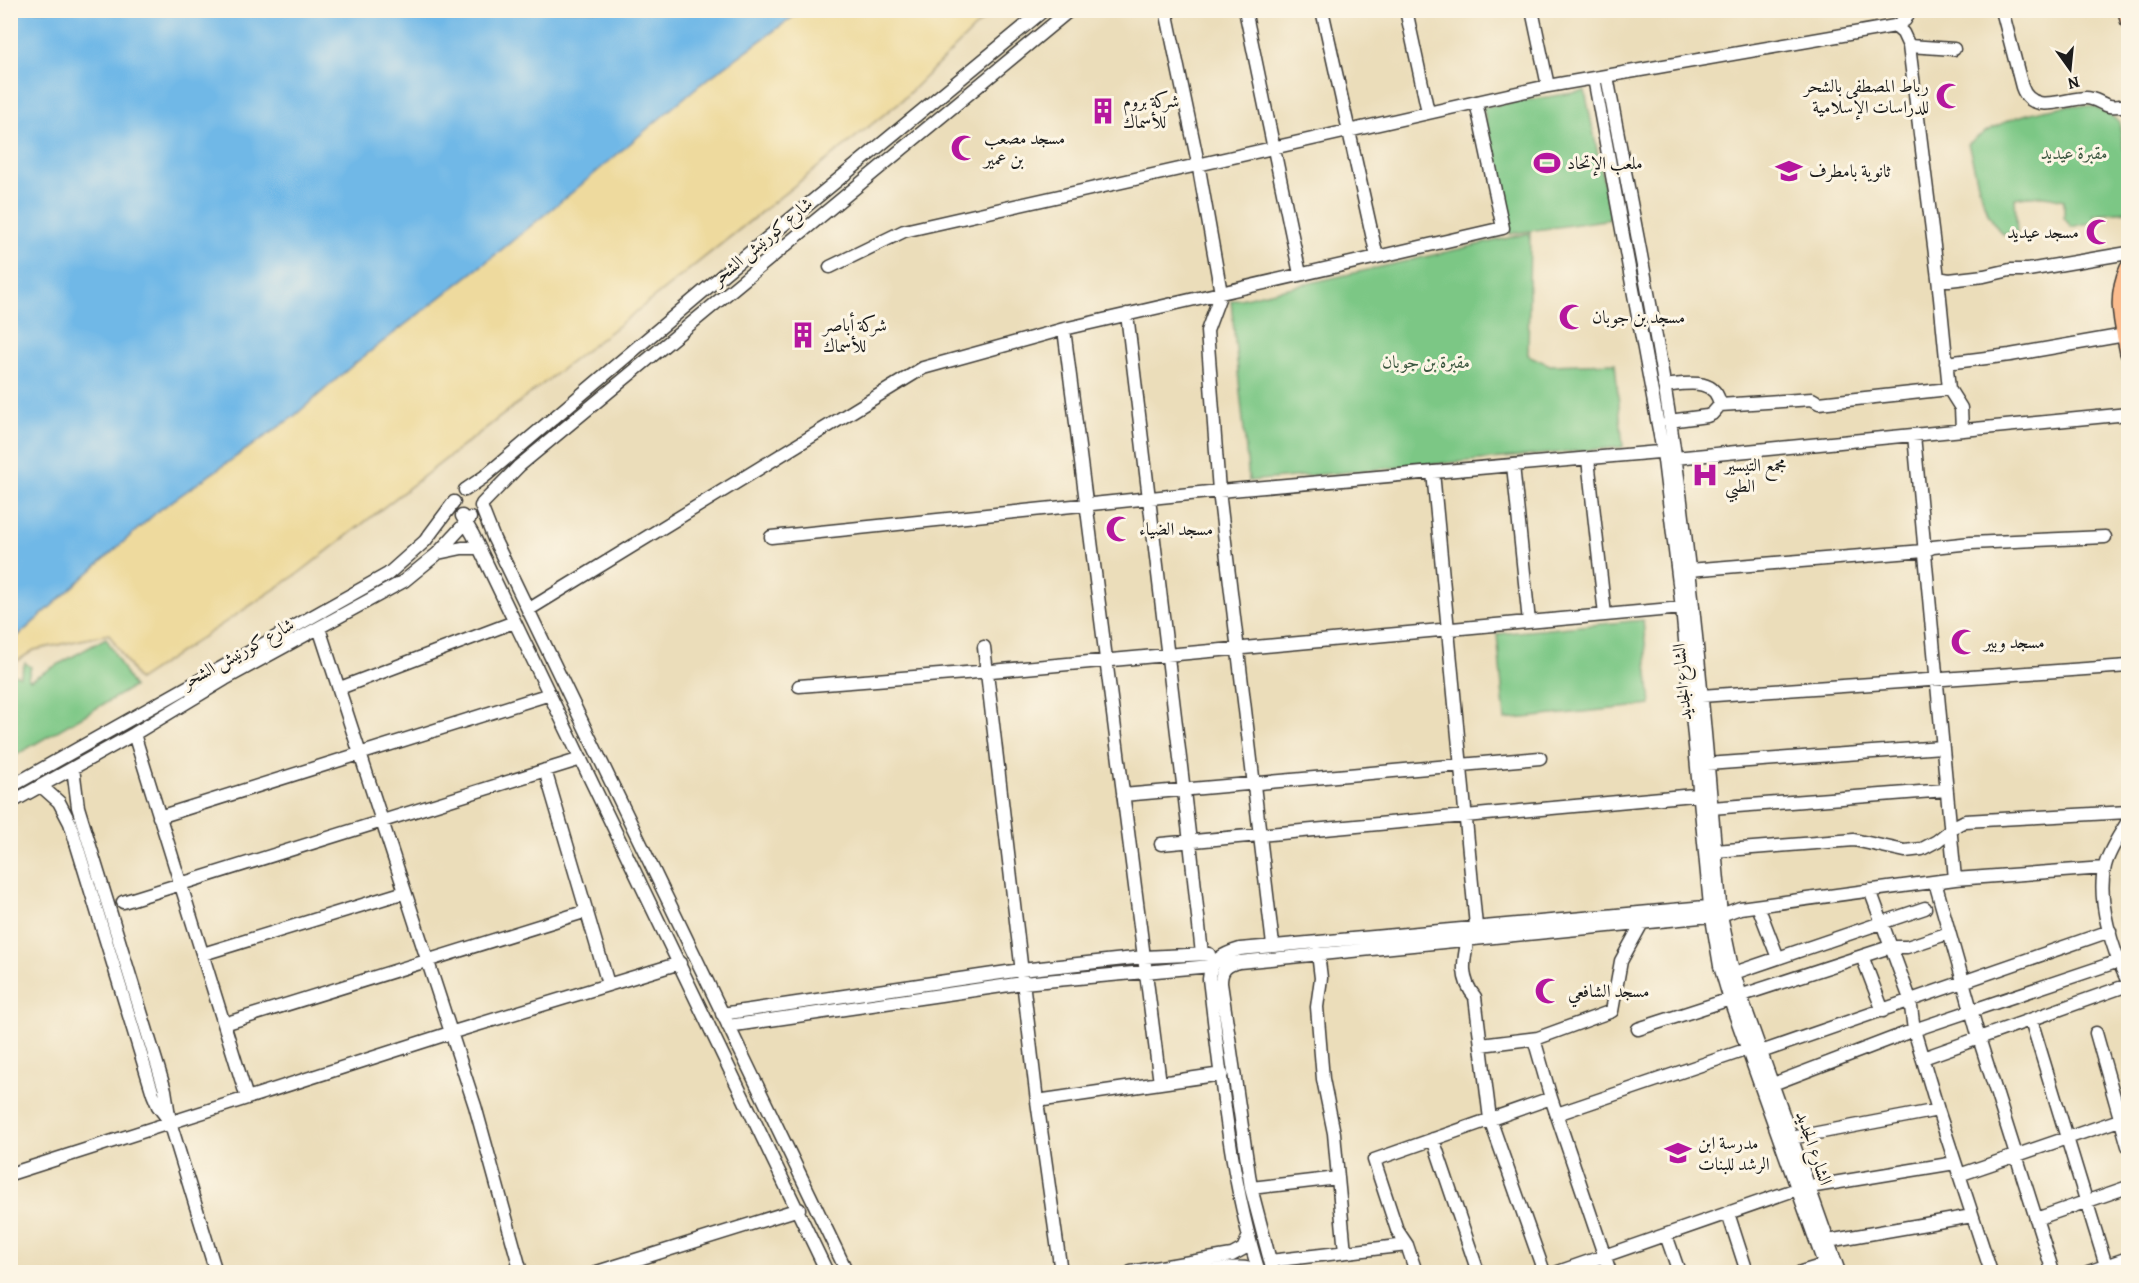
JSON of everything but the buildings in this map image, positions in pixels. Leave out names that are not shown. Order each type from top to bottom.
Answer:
[{"type":"main road","points":[[2126,10],[2128,20]]},
{"type":"main road","points":[[2128,268],[2121,283],[2119,298],[2128,353]]},
{"type":"street","name":"شارع كورنيش الشحر","points":[[465,490],[493,470],[725,273],[1044,10]]},
{"type":"street","name":"شارع كورنيش الشحر","points":[[482,505],[519,466],[1070,10]]},
{"type":"street","points":[[1166,10],[1198,163],[1221,293],[1207,331],[1219,491],[1273,945]]},
{"type":"street","points":[[1245,10],[1300,274]]},
{"type":"street","points":[[1322,10],[1377,257]]},
{"type":"street","points":[[1406,10],[1428,112]]},
{"type":"street","points":[[1532,10],[1548,86]]},
{"type":"street","points":[[830,267],[904,231],[1273,146],[1548,86],[1895,26],[1905,20],[1910,10]]},
{"type":"street","points":[[2002,10],[2022,87],[2030,100],[2044,104],[2086,98],[2111,106],[2128,105]]},
{"type":"street","points":[[1895,26],[1903,33],[1909,46],[1938,278],[1949,389],[1961,408],[1962,430]]},
{"type":"street","points":[[1009,39],[1020,51]]},
{"type":"street","points":[[1909,46],[1954,49]]},
{"type":"street","name":"الشارع الجديد","points":[[1607,76],[1669,421],[1683,608],[1720,966],[1761,1052],[1773,1084],[1791,1138],[1825,1269]]},
{"type":"street","name":"الشارع الجديد","points":[[1594,78],[1671,454],[1689,570],[1707,764],[1704,794],[1711,808],[1715,851],[1716,911],[1734,974],[1736,998],[1748,1049],[1839,1272]]},
{"type":"street","points":[[528,610],[923,368],[1064,329],[1503,228],[1476,102]]},
{"type":"street","points":[[1938,278],[1949,280],[1984,276],[2010,270],[2028,270],[2128,253]]},
{"type":"street","points":[[725,273],[738,285]]},
{"type":"street","points":[[1127,314],[1202,954]]},
{"type":"street","points":[[1064,329],[1160,1083]]},
{"type":"street","points":[[1946,363],[2020,354],[2125,335]]},
{"type":"street","points":[[1664,386],[1707,385],[1714,390],[1720,405]]},
{"type":"street","points":[[1669,421],[1712,414],[1720,405],[1812,399],[1819,403],[1949,389]]},
{"type":"street","points":[[771,537],[1219,491],[1513,465],[1914,435],[2128,414]]},
{"type":"street","points":[[1914,435],[1955,879]]},
{"type":"street","points":[[1588,459],[1605,615]]},
{"type":"street","points":[[1513,465],[1529,622]]},
{"type":"street","points":[[1432,472],[1476,926]]},
{"type":"street","points":[[827,1272],[799,1209],[466,519],[455,510],[454,502],[465,490],[477,494],[494,539],[847,1272]]},
{"type":"street","name":"شارع كورنيش الشحر","points":[[10,788],[222,674],[388,574],[425,540],[454,502]]},
{"type":"street","points":[[466,519],[478,514],[482,505]]},
{"type":"street","name":"شارع كورنيش الشحر","points":[[10,803],[134,734],[222,674],[319,628],[399,585],[437,554],[466,519]]},
{"type":"street","points":[[1689,570],[1924,550],[1971,543],[2104,537]]},
{"type":"street","points":[[437,554],[462,548],[479,548]]},
{"type":"street","points":[[799,686],[1168,656],[1683,608]]},
{"type":"street","points":[[340,688],[514,622]]},
{"type":"street","points":[[319,628],[475,1106],[521,1272]]},
{"type":"street","points":[[984,647],[1036,1101],[1061,1272]]},
{"type":"street","points":[[1701,696],[2128,666]]},
{"type":"street","points":[[159,817],[550,694]]},
{"type":"street","points":[[134,734],[247,1098]]},
{"type":"street","points":[[1707,764],[1942,747]]},
{"type":"street","points":[[1123,795],[1540,758]]},
{"type":"street","points":[[123,902],[581,759]]},
{"type":"street","points":[[73,768],[78,807],[165,1090],[170,1122],[216,1272]]},
{"type":"street","points":[[545,770],[608,984]]},
{"type":"street","points":[[41,786],[59,802],[70,823],[153,1094],[170,1122]]},
{"type":"street","points":[[1711,808],[1946,790]]},
{"type":"street","points":[[1161,844],[1704,794]]},
{"type":"street","points":[[1715,851],[1854,840],[1905,851],[1922,849],[1965,821],[2128,812]]},
{"type":"street","points":[[1923,1058],[2128,984],[2124,959],[2110,931],[2102,888],[2107,859],[2128,821]]},
{"type":"street","points":[[1407,1245],[1345,1252],[1272,1267],[1251,1188],[1221,983],[1222,972],[1228,965],[1318,953],[1642,923],[1955,879],[2104,868]]},
{"type":"street","points":[[1935,882],[1979,1038],[2053,1272]]},
{"type":"street","points":[[1870,890],[1910,999],[1914,1030],[1991,1272]]},
{"type":"street","points":[[203,954],[405,892]]},
{"type":"street","points":[[1758,906],[1778,958]]},
{"type":"street","points":[[1734,974],[1925,908]]},
{"type":"street","points":[[224,1024],[587,911]]},
{"type":"street","points":[[728,1026],[1144,957],[1225,954],[1239,949],[1273,945],[1476,926],[1716,911]]},
{"type":"street","points":[[1481,1045],[1534,1039],[1612,1011],[1621,961],[1642,923]]},
{"type":"street","points":[[1761,1052],[2110,931]]},
{"type":"street","points":[[1638,1029],[1890,946],[1906,947],[1949,933]]},
{"type":"street","points":[[1468,939],[1463,958],[1466,986],[1475,997],[1490,1119],[1544,1272]]},
{"type":"street","points":[[1318,953],[1320,978],[1317,1007],[1323,1079],[1334,1133],[1345,1252]]},
{"type":"street","points":[[722,1014],[1022,976],[1211,966],[1225,954]]},
{"type":"street","points":[[1862,956],[1883,1011]]},
{"type":"street","points":[[1773,1084],[1914,1030],[2124,959]]},
{"type":"street","points":[[10,1174],[680,963]]},
{"type":"street","points":[[1211,966],[1209,979],[1238,1191],[1248,1238],[1259,1272]]},
{"type":"street","points":[[2031,1020],[2107,1269]]},
{"type":"street","points":[[2096,1033],[2125,1118],[2128,1146]]},
{"type":"street","points":[[1534,1039],[1551,1098],[1610,1272]]},
{"type":"street","points":[[1557,1114],[1748,1049]]},
{"type":"street","points":[[1036,1101],[1222,1074]]},
{"type":"street","points":[[1416,1272],[1407,1245],[1397,1230],[1374,1160],[1551,1098]]},
{"type":"street","points":[[1791,1138],[1938,1110]]},
{"type":"street","points":[[1558,1272],[1803,1188],[1957,1169],[2016,1155],[2125,1118]]},
{"type":"street","points":[[1433,1139],[1478,1272]]},
{"type":"street","points":[[784,1180],[799,1173]]},
{"type":"street","points":[[1251,1188],[1338,1178]]},
{"type":"street","points":[[2036,1219],[2128,1187]]},
{"type":"street","points":[[597,1272],[799,1209]]},
{"type":"street","points":[[1728,1213],[1747,1272]]},
{"type":"street","points":[[1828,1241],[1972,1216]]},
{"type":"street","points":[[1666,1235],[1679,1272]]},
{"type":"street","points":[[1198,1269],[1244,1249],[1248,1238]]},
{"type":"street","points":[[2088,1272],[2107,1269],[2128,1258]]},
{"type":"street","points":[[1131,1272],[1239,1268],[1259,1272]]},
{"type":"street","points":[[1801,1272],[1825,1269]]},
{"type":"green space","name":"ملعب الإتحاد","points":[[1585,91],[1611,219],[1510,234],[1483,107]]},
{"type":"green space","name":"مقبرة عيديد","points":[[2076,105],[2095,107],[2119,121],[2128,176],[2128,211],[2094,214],[2095,222],[2071,227],[2064,218],[2064,200],[2040,196],[2015,198],[2017,233],[2003,234],[1995,225],[1984,204],[1968,144],[1992,128],[2019,117],[2047,109]]},
{"type":"green space","name":"مقبرة بن جوبان","points":[[1530,233],[1528,355],[1550,365],[1615,363],[1623,447],[1249,481],[1231,301]]},
{"type":"green space","points":[[1643,620],[1651,705],[1505,720],[1497,634]]},
{"type":"green space","points":[[106,638],[133,687],[11,758],[11,674],[20,676],[25,663],[31,667],[28,678],[30,680]]},
{"type":"sand","points":[[801,11],[992,11],[901,101],[642,307],[299,573],[138,680],[109,634],[34,650],[11,665],[11,642],[158,511],[293,417],[354,364],[490,259],[698,86]]},
{"type":"water","points":[[11,10],[801,11],[698,86],[575,190],[354,364],[293,417],[158,511],[11,642]]},
{"type":"place","name":"رباط المصطفى بالشحر للدراسات الإسلامية","points":[[1949,96]]},
{"type":"place","name":"شركة بروم للأسماك","points":[[1103,111]]},
{"type":"place","name":"مسجد مصعب بن عمير","points":[[964,148]]},
{"type":"place","name":"ملعب الإتحاد","points":[[1547,163]]},
{"type":"place","name":"ثانوية بامطرف","points":[[1789,171]]},
{"type":"place","name":"مسجد عيديد","points":[[2099,232]]},
{"type":"place","name":"مسجد بن جوبان","points":[[1572,317]]},
{"type":"place","name":"شركة أباصر للأسماك","points":[[803,335]]},
{"type":"place","name":"مجمع التيسير الطبي","points":[[1705,475]]},
{"type":"place","name":"مسجد الضياء","points":[[1119,529]]},
{"type":"place","name":"مسجد وبير","points":[[1964,642]]},
{"type":"place","name":"مسجد الشافعي","points":[[1548,991]]},
{"type":"place","name":"مدرسة ابن الرشد للبنات","points":[[1678,1153]]}]
